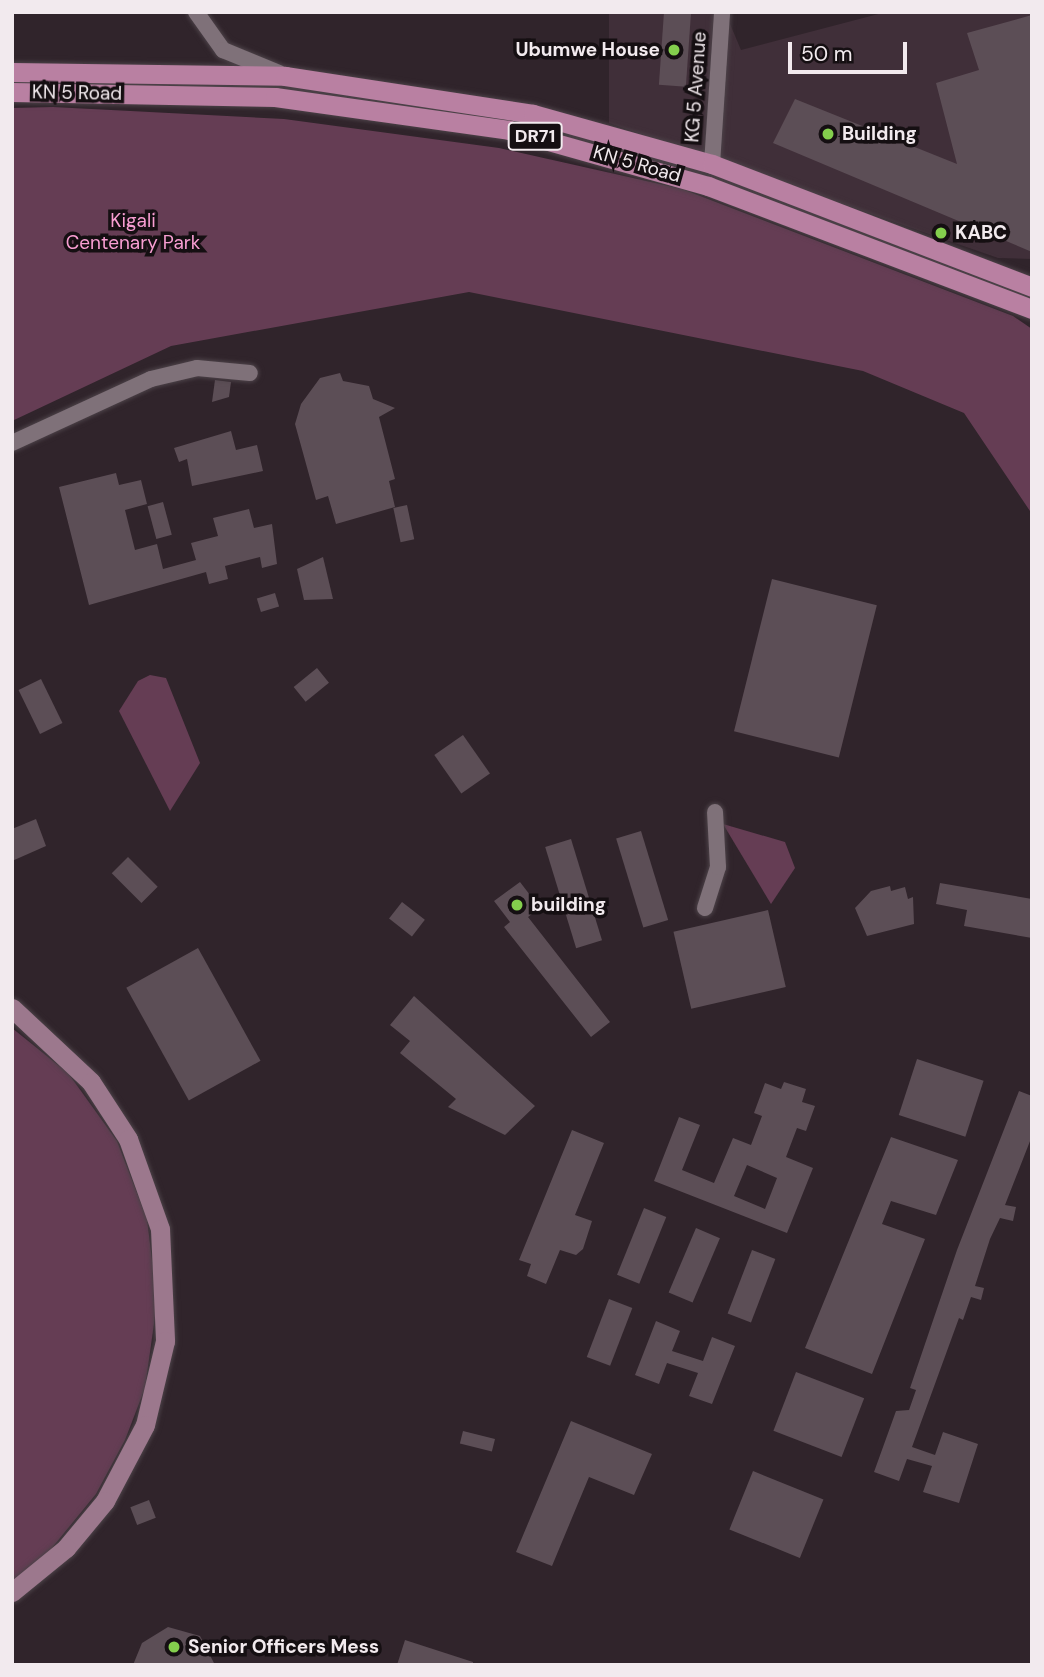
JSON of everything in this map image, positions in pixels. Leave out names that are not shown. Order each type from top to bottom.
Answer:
[{"type":"main road","name":"KN 5 Road","points":[[12,72],[285,76],[533,114],[712,164],[1032,287]]},
{"type":"main road","name":"KN 5 Road","points":[[12,92],[275,97],[509,130],[708,186],[1032,309]]},
{"type":"main road","points":[[12,1008],[91,1082],[128,1139],[160,1228],[165,1341],[145,1425],[105,1501],[66,1548],[12,1592]]},
{"type":"street","points":[[197,12],[223,50],[285,76]]},
{"type":"street","name":"KG 5 Avenue","points":[[712,164],[722,12]]},
{"type":"street","points":[[12,443],[151,379],[197,368],[250,373]]},
{"type":"street","points":[[705,908],[718,867],[715,812]]},
{"type":"shaded area","points":[[609,12],[725,12],[741,50],[886,12],[1032,12],[1032,259],[998,258],[609,123]]},
{"type":"green space","name":"Kigali Centenary Park","points":[[53,107],[284,119],[499,148],[682,189],[1013,316],[1032,329],[1032,514],[964,413],[863,371],[469,292],[171,346],[12,421],[12,108]]},
{"type":"green space","points":[[150,675],[166,678],[200,763],[170,811],[119,711],[138,681]]},
{"type":"green space","points":[[723,824],[785,842],[795,868],[771,904]]},
{"type":"green space","points":[[12,1028],[68,1073],[117,1141],[147,1219],[157,1302],[145,1388],[125,1440],[96,1494],[38,1565],[12,1580]]},
{"type":"building","name":"Ubumwe House","points":[[664,12],[691,14],[686,87],[659,85]]},
{"type":"building","points":[[1032,15],[1032,252],[773,143],[795,99],[957,164],[936,83],[979,70],[967,33]]},
{"type":"building","points":[[340,373],[343,381],[369,386],[373,399],[395,408],[379,417],[395,479],[389,481],[395,507],[336,524],[328,496],[316,500],[295,424],[301,404],[320,378]]},
{"type":"building","points":[[215,380],[231,382],[229,397],[212,402]]},
{"type":"building","points":[[231,431],[236,450],[257,445],[263,471],[192,486],[187,459],[179,462],[174,448]]},
{"type":"building","points":[[116,473],[119,485],[141,480],[147,504],[125,510],[135,550],[157,544],[163,569],[196,560],[191,543],[218,536],[213,518],[249,509],[254,528],[272,524],[277,564],[262,568],[260,557],[225,566],[228,579],[209,584],[206,572],[89,605],[59,487]]},
{"type":"building","points":[[163,502],[172,535],[156,539],[148,506]]},
{"type":"building","points":[[407,505],[414,539],[401,542],[393,508]]},
{"type":"building","points":[[323,557],[333,599],[304,600],[297,569]]},
{"type":"building","points":[[772,579],[877,605],[839,757],[734,731]]},
{"type":"building","points":[[275,593],[279,606],[261,612],[257,599]]},
{"type":"building","points":[[317,668],[329,683],[306,702],[294,687]]},
{"type":"building","points":[[41,679],[62,723],[40,734],[19,690]]},
{"type":"building","points":[[463,735],[490,774],[461,794],[434,755]]},
{"type":"building","points":[[36,819],[46,846],[12,861],[12,829]]},
{"type":"building","points":[[641,831],[668,920],[643,928],[616,839]]},
{"type":"building","points":[[571,839],[602,940],[576,948],[545,847]]},
{"type":"building","points":[[128,857],[158,887],[141,903],[112,873]]},
{"type":"building","points":[[520,882],[540,908],[528,917],[610,1022],[591,1037],[504,927],[510,922],[494,901]]},
{"type":"building","points":[[940,883],[1032,899],[1032,938],[964,926],[967,910],[936,904]]},
{"type":"building","points":[[890,886],[891,891],[905,887],[908,899],[913,897],[914,924],[867,936],[855,908],[871,891]]},
{"type":"building","points":[[402,902],[425,920],[412,936],[389,919]]},
{"type":"building","points":[[768,910],[786,987],[691,1009],[673,932]]},
{"type":"building","points":[[198,948],[261,1061],[189,1101],[126,988]]},
{"type":"building","points":[[414,996],[535,1106],[505,1135],[448,1107],[456,1099],[400,1053],[410,1041],[390,1025]]},
{"type":"building","points":[[917,1059],[984,1081],[965,1137],[899,1115]]},
{"type":"building","points":[[784,1082],[806,1089],[802,1102],[815,1106],[806,1131],[797,1128],[786,1157],[813,1168],[787,1233],[654,1181],[679,1117],[700,1125],[682,1170],[714,1183],[733,1138],[751,1145],[762,1116],[754,1113],[765,1083],[781,1089]],"holes":[[[747,1165],[777,1178],[765,1209],[734,1196]]]},
{"type":"building","points":[[1019,1091],[1032,1096],[1032,1136],[1005,1205],[1016,1207],[1013,1221],[1000,1218],[990,1239],[975,1286],[984,1288],[981,1300],[971,1297],[963,1320],[959,1318],[912,1447],[935,1455],[943,1432],[978,1444],[959,1503],[923,1492],[932,1466],[907,1459],[899,1481],[874,1472],[896,1411],[909,1410],[916,1390],[910,1388],[957,1250]]},
{"type":"building","points":[[572,1130],[604,1143],[575,1215],[592,1221],[583,1249],[576,1255],[560,1250],[546,1284],[527,1276],[531,1264],[519,1260]]},
{"type":"building","points":[[891,1137],[958,1160],[936,1215],[891,1201],[882,1224],[925,1239],[872,1374],[805,1348]]},
{"type":"building","points":[[644,1208],[666,1217],[639,1284],[617,1275]]},
{"type":"building","points":[[696,1228],[720,1238],[693,1303],[669,1292]]},
{"type":"building","points":[[752,1250],[775,1259],[751,1322],[728,1313]]},
{"type":"building","points":[[609,1299],[632,1308],[610,1366],[587,1357]]},
{"type":"building","points":[[656,1321],[680,1331],[672,1351],[703,1361],[712,1337],[735,1346],[712,1404],[689,1396],[698,1373],[667,1363],[659,1384],[635,1375]]},
{"type":"building","points":[[796,1372],[864,1398],[842,1457],[773,1431]]},
{"type":"building","points":[[571,1421],[652,1454],[634,1495],[589,1477],[552,1566],[516,1552]]},
{"type":"building","points":[[463,1431],[495,1439],[492,1452],[460,1444]]},
{"type":"building","points":[[753,1471],[823,1499],[800,1558],[729,1529]]},
{"type":"building","points":[[149,1500],[156,1518],[137,1525],[130,1507]]},
{"type":"building","name":"Senior Officers Mess","points":[[168,1627],[200,1636],[215,1665],[133,1665],[142,1643]]},
{"type":"building","points":[[405,1640],[473,1662],[473,1665],[397,1665]]},
{"type":"place","name":"Ubumwe House","points":[[674,50]]},
{"type":"place","name":"Building","points":[[828,134]]},
{"type":"place","name":"KABC","points":[[941,233]]},
{"type":"place","name":"building","points":[[517,905]]},
{"type":"place","name":"Senior Officers Mess","points":[[174,1647]]}]
